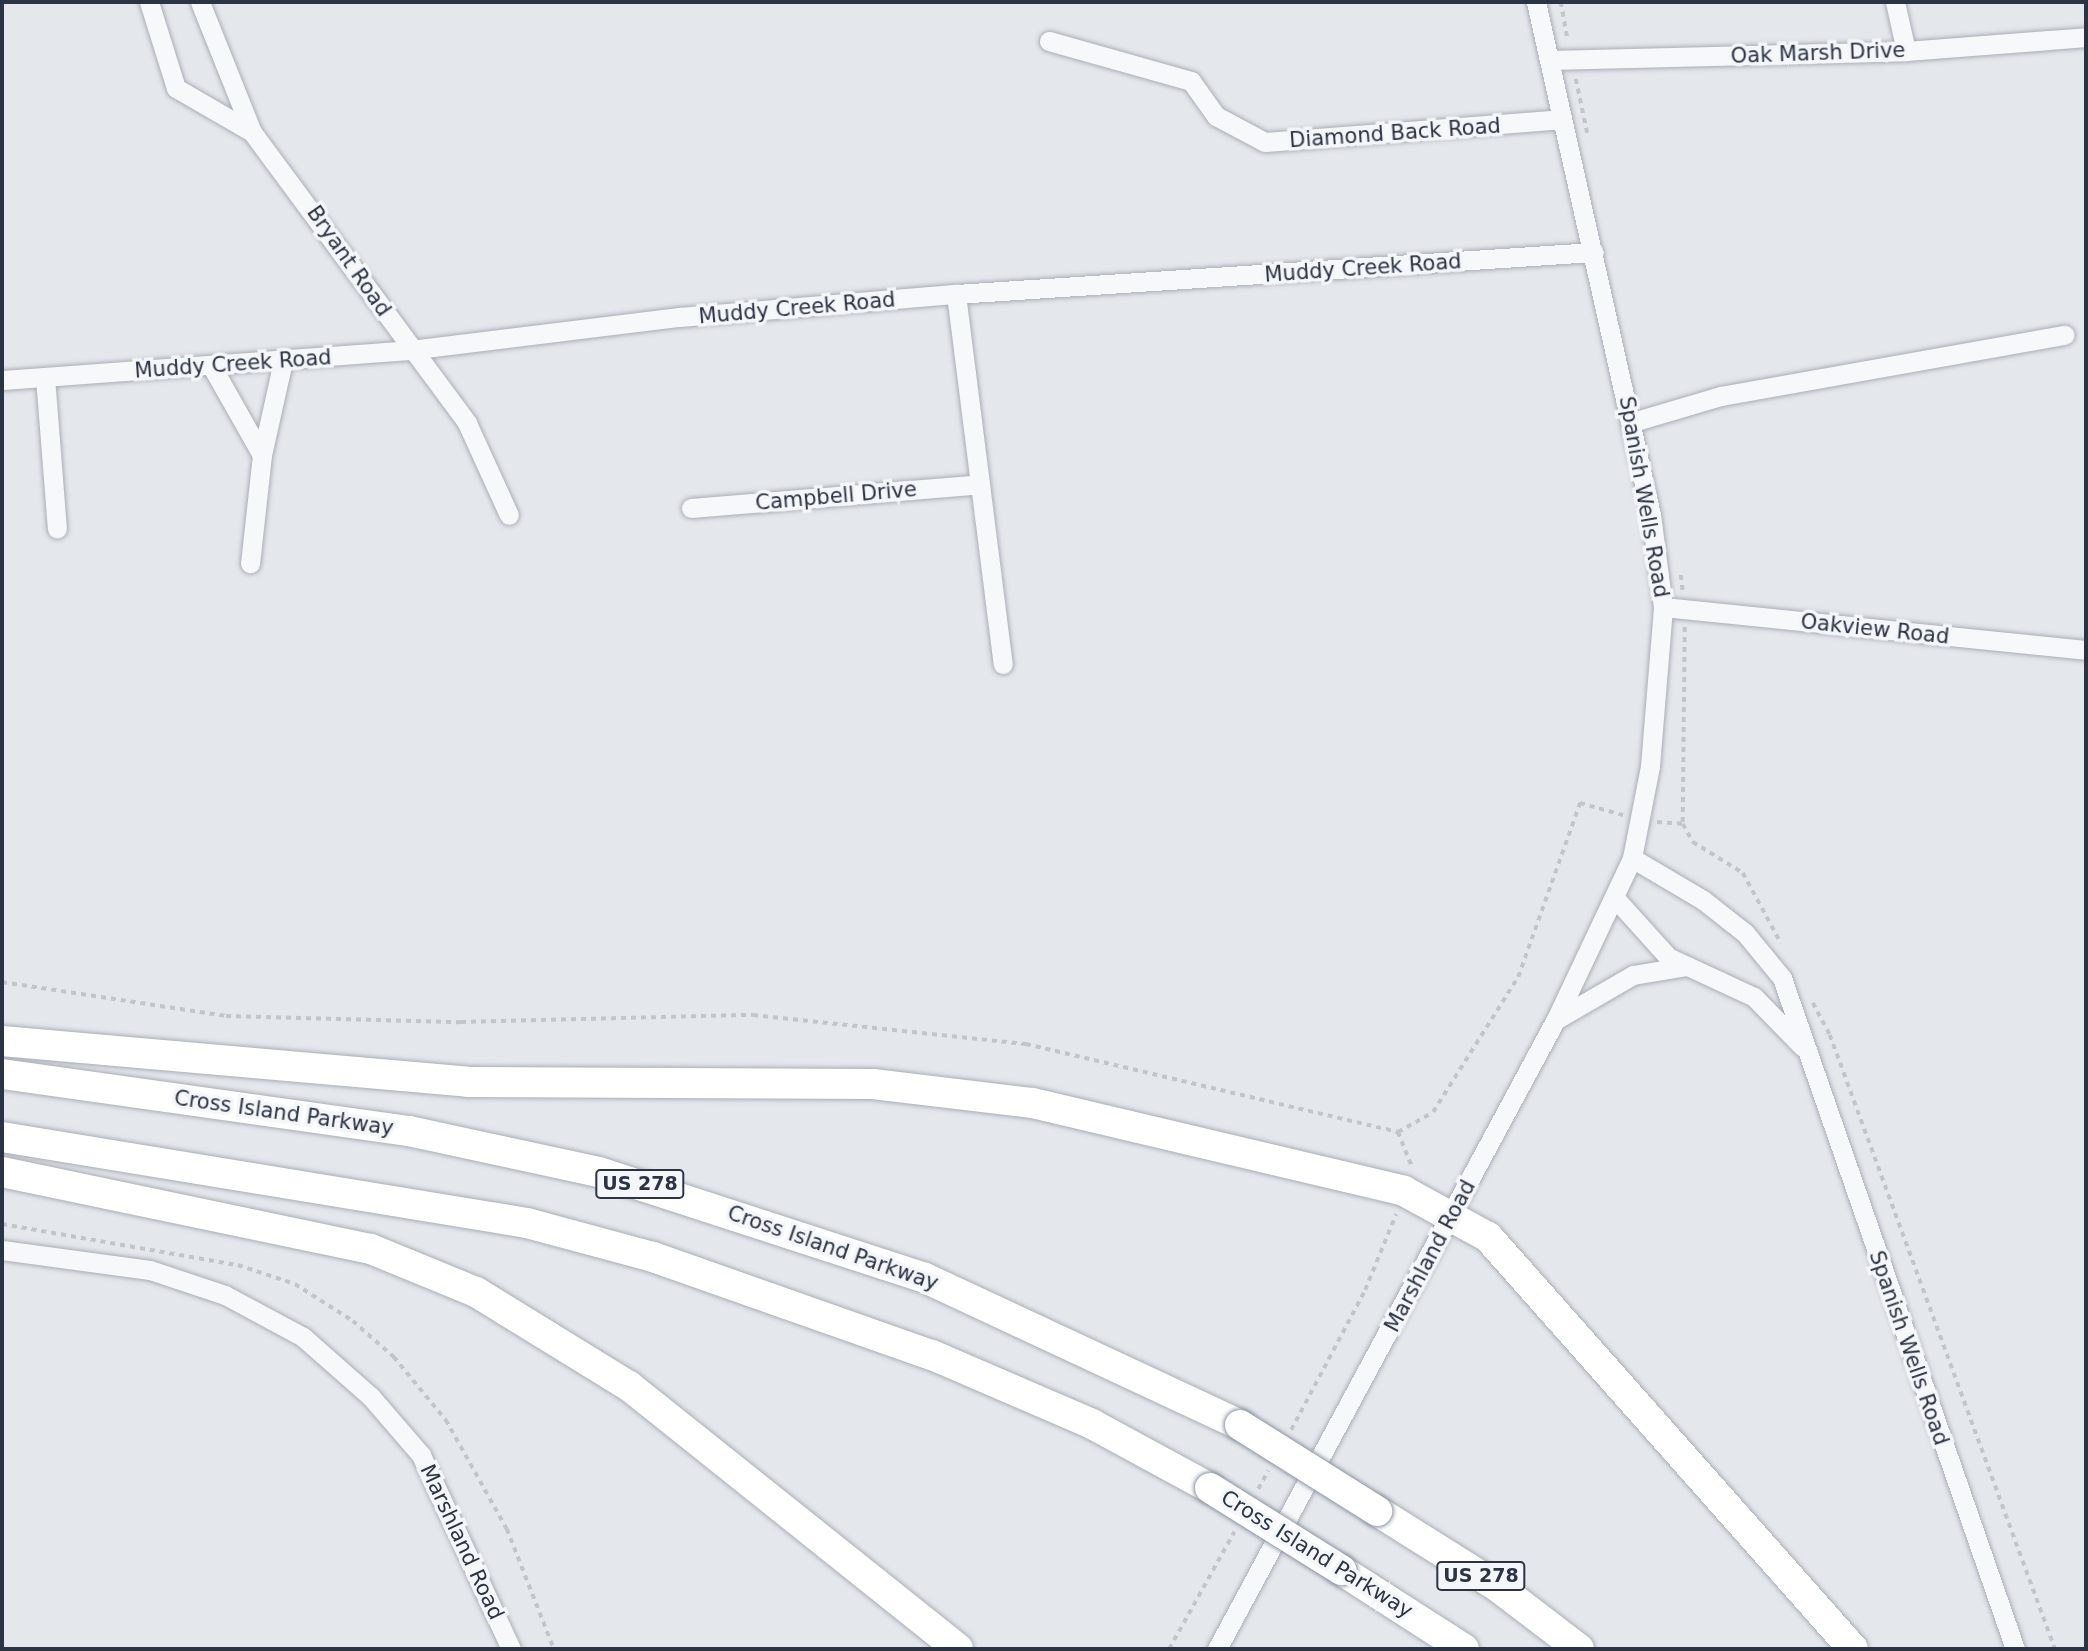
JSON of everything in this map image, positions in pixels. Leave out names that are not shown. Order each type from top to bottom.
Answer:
[{"type":"highway","points":[[2,1041],[468,1082],[873,1084],[1033,1103],[1404,1191],[1488,1237],[1853,1649]]},
{"type":"highway","name":"Cross Island Parkway","points":[[2,1074],[409,1131],[599,1172],[925,1278],[1240,1425],[1498,1587],[1579,1649]]},
{"type":"highway","name":"Cross Island Parkway","points":[[2,1137],[527,1223],[653,1257],[932,1354],[1092,1424],[1209,1488],[1464,1649]]},
{"type":"highway","points":[[2,1172],[371,1249],[476,1292],[629,1386],[958,1649]]},
{"type":"street","points":[[149,2],[176,88],[252,132]]},
{"type":"street","name":"Bryant Road","points":[[200,2],[252,132],[346,253],[410,350],[467,424],[509,515]]},
{"type":"street","name":"Spanish Wells Road","points":[[1536,2],[1633,422],[1663,607],[1654,742],[1632,858],[1745,933],[1782,978],[1803,1047],[2015,1649]]},
{"type":"street","points":[[1895,2],[1906,51]]},
{"type":"street","name":"Oak Marsh Drive","points":[[1549,60],[1906,51],[2086,37]]},
{"type":"street","name":"Diamond Back Road","points":[[1049,41],[1191,81],[1216,116],[1265,142],[1561,119]]},
{"type":"street","name":"Muddy Creek Road","points":[[2,380],[410,350],[680,317],[956,294],[1594,253]]},
{"type":"street","points":[[956,294],[1003,664]]},
{"type":"street","points":[[1633,422],[1721,396],[2065,335]]},
{"type":"street","points":[[250,563],[262,454],[283,361]]},
{"type":"street","points":[[211,365],[262,454]]},
{"type":"street","points":[[45,377],[57,529]]},
{"type":"street","name":"Campbell Drive","points":[[691,508],[980,484]]},
{"type":"street","name":"Oakview Road","points":[[1663,607],[2086,650]]},
{"type":"street","name":"Marshland Road","points":[[1217,1649],[1556,1019],[1632,858]]},
{"type":"street","name":"Spanish Wells Road","points":[[1614,897],[1648,939],[1687,966],[1754,997],[1803,1047]]},
{"type":"street","points":[[1556,1019],[1633,975],[1687,966]]},
{"type":"street","name":"Marshland Road","points":[[2,1250],[150,1270],[225,1295],[303,1337],[371,1397],[421,1455],[511,1649]]},
{"type":"path","points":[[2,982],[226,1016],[461,1022],[753,1015],[999,1041],[1398,1132],[1433,1112],[1518,977],[1580,803],[1639,820],[1683,824],[1693,842],[1743,873],[1783,946]]},
{"type":"path","points":[[1807,991],[1830,1035],[2055,1649]]},
{"type":"path","points":[[1285,1441],[1365,1290],[1404,1191],[1412,1166],[1398,1132]]},
{"type":"path","points":[[1252,1500],[1272,1465]]},
{"type":"path","points":[[1169,1649],[1239,1524]]}]
